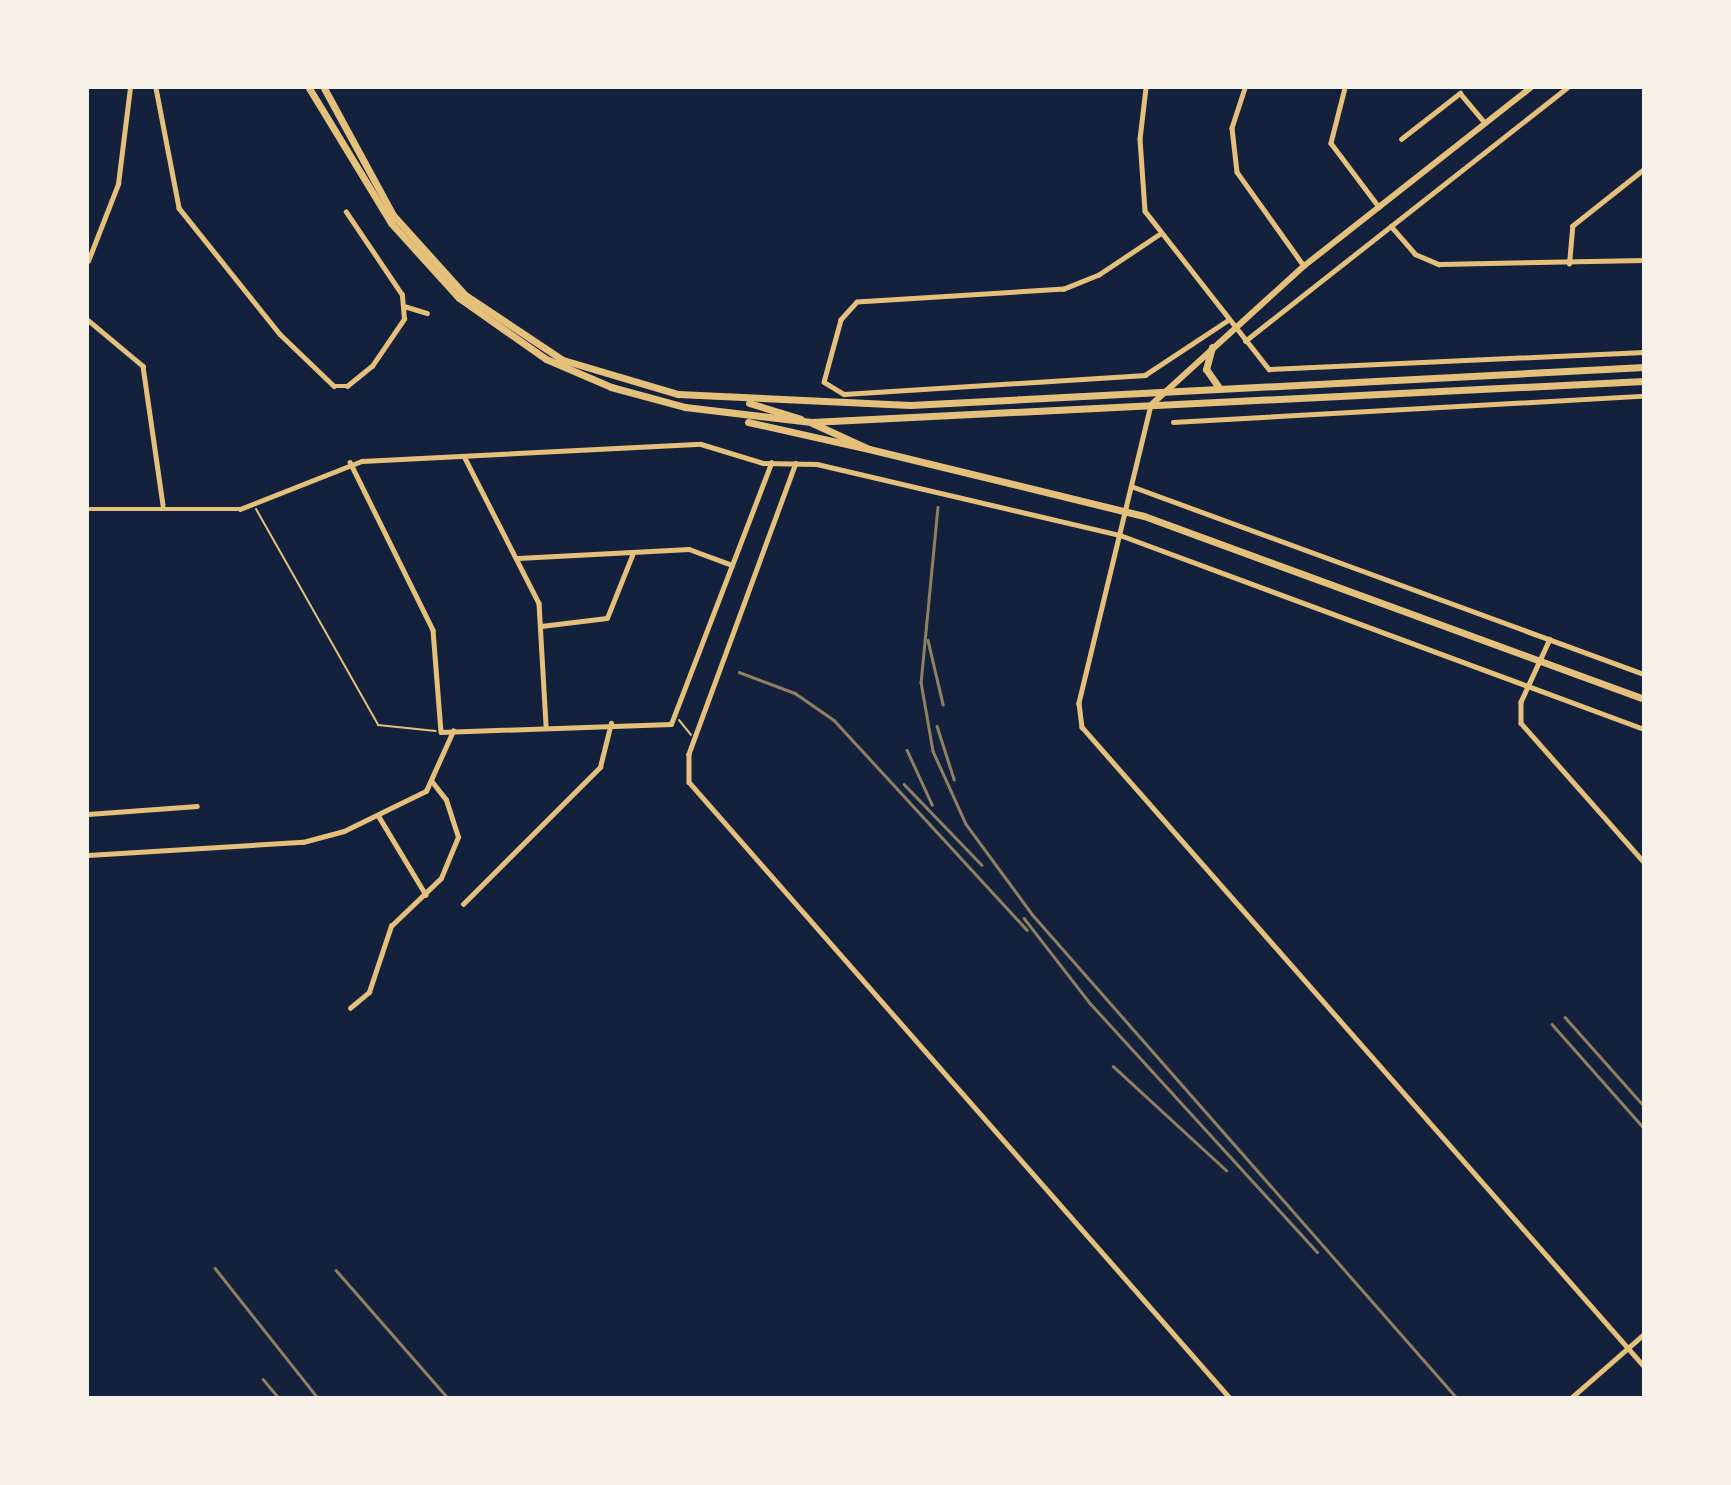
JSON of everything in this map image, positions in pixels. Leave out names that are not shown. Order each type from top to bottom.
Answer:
[{"type":"main road","points":[[309,88],[391,223],[474,310],[567,369],[651,399],[1126,511],[1643,699]]},
{"type":"main road","points":[[324,88],[400,223],[483,310],[545,351],[591,371],[678,394],[744,401],[910,405],[1643,367]]},
{"type":"main road","points":[[1152,405],[1161,392],[1304,266],[1530,88]]},
{"type":"main road","points":[[1212,346],[1206,369],[1220,389]]},
{"type":"main road","points":[[722,415],[810,422],[1643,381]]},
{"type":"main road","points":[[744,401],[810,422],[869,449]]},
{"type":"street","points":[[88,261],[118,184],[130,88]]},
{"type":"street","points":[[156,88],[179,208],[280,334],[324,381],[347,386],[372,366],[404,318],[404,306],[346,212]]},
{"type":"street","points":[[1146,88],[1143,201],[1159,235],[1264,365],[1280,372],[1643,352]]},
{"type":"street","points":[[1245,88],[1232,128],[1237,172],[1304,266]]},
{"type":"street","points":[[1345,88],[1331,142],[1379,207]]},
{"type":"street","points":[[1245,341],[1566,88]]},
{"type":"street","points":[[1401,139],[1460,93],[1485,124]]},
{"type":"street","points":[[1569,264],[1572,226],[1643,169]]},
{"type":"street","points":[[1391,226],[1418,256],[1439,264],[1569,264],[1643,260]]},
{"type":"street","points":[[1159,235],[1099,275],[1064,289],[857,302],[837,330],[824,367],[827,386],[844,394],[1146,375],[1228,320]]},
{"type":"street","points":[[404,306],[427,313]]},
{"type":"street","points":[[88,320],[143,366],[163,505]]},
{"type":"street","points":[[1172,422],[1643,396]]},
{"type":"street","points":[[1152,405],[1079,703],[1082,727],[1643,1366]]},
{"type":"street","points":[[88,509],[163,505],[228,511],[254,505],[350,462],[701,444],[771,463],[796,463],[1120,535],[1643,729]]},
{"type":"street","points":[[464,456],[518,558],[538,603],[546,726]]},
{"type":"street","points":[[350,462],[433,630],[441,732],[611,723],[666,726],[676,717],[771,463]]},
{"type":"street","points":[[796,463],[694,740],[686,769],[694,789],[1230,1398]]},
{"type":"street","points":[[1131,486],[1643,674]]},
{"type":"street","points":[[518,558],[689,549],[732,565]]},
{"type":"street","points":[[541,626],[607,618],[634,553]]},
{"type":"street","points":[[1550,639],[1519,709],[1521,723],[1643,862]]},
{"type":"street","points":[[463,904],[600,767],[611,723]]},
{"type":"street","points":[[88,855],[303,842],[378,815],[432,782],[453,731]]},
{"type":"street","points":[[350,1008],[369,992],[391,926],[441,878],[457,837],[446,800],[432,782]]},
{"type":"street","points":[[88,814],[197,806]]},
{"type":"street","points":[[378,815],[426,895]]},
{"type":"street","points":[[1571,1398],[1643,1334]]},
{"type":"path","points":[[254,505],[378,724],[441,732]]},
{"type":"path","points":[[676,717],[694,740]]},
{"type":"railway","points":[[938,507],[921,682],[933,751],[966,824],[1032,914],[1457,1398]]},
{"type":"railway","points":[[928,640],[943,704]]},
{"type":"railway","points":[[739,672],[795,693],[834,720],[1027,930]]},
{"type":"railway","points":[[937,726],[954,779]]},
{"type":"railway","points":[[907,750],[932,804]]},
{"type":"railway","points":[[904,784],[982,865]]},
{"type":"railway","points":[[1024,918],[1090,1003],[1317,1252]]},
{"type":"railway","points":[[1565,1017],[1644,1106]]},
{"type":"railway","points":[[1552,1024],[1644,1128]]},
{"type":"railway","points":[[1113,1066],[1226,1170]]},
{"type":"railway","points":[[215,1268],[318,1398]]},
{"type":"railway","points":[[336,1270],[448,1398]]},
{"type":"railway","points":[[263,1379],[279,1398]]}]
